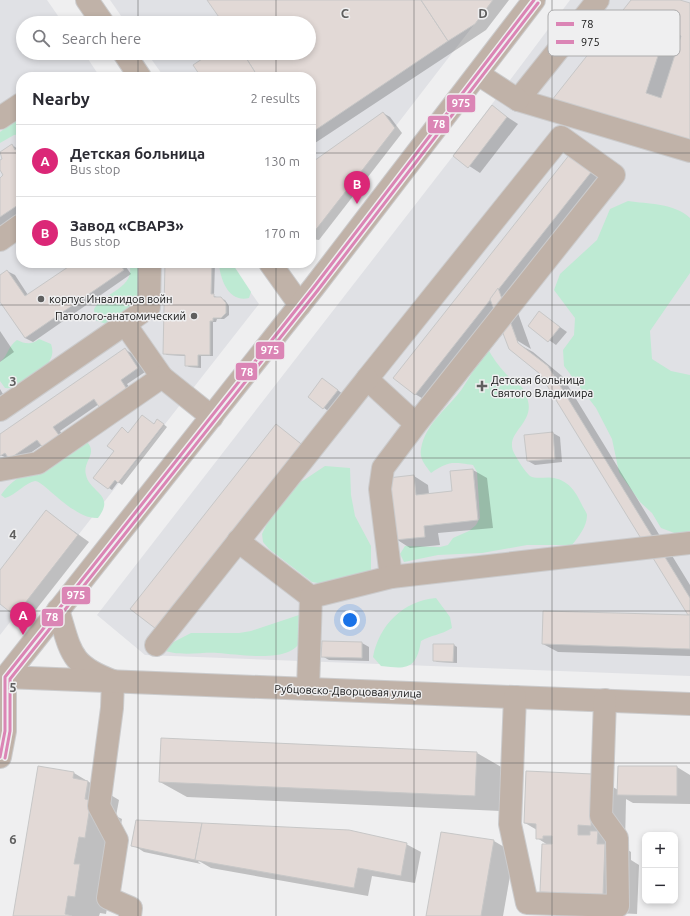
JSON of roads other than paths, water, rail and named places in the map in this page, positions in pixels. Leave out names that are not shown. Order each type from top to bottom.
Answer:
[{"type":"street","points":[[87,0],[98,16]]},
{"type":"street","points":[[0,757],[5,731],[3,681],[300,305],[534,0]]},
{"type":"street","points":[[590,10],[598,0]]},
{"type":"street","points":[[518,100],[553,56]]},
{"type":"street","points":[[129,60],[137,72]]},
{"type":"street","points":[[478,74],[518,100],[690,151]]},
{"type":"street","points":[[0,118],[16,107]]},
{"type":"street","points":[[156,645],[560,137],[614,175],[416,424],[383,468],[380,489],[391,577]]},
{"type":"street","points":[[0,240],[16,229]]},
{"type":"street","points":[[0,410],[149,307],[150,268]]},
{"type":"street","points":[[274,268],[300,305]]},
{"type":"street","points":[[125,324],[162,377],[212,417]]},
{"type":"street","points":[[0,470],[38,463],[162,377]]},
{"type":"street","points":[[367,379],[416,424]]},
{"type":"street","points":[[238,541],[311,597]]},
{"type":"street","points":[[311,597],[391,577],[690,543]]},
{"type":"street","points":[[308,689],[311,597]]},
{"type":"street","points":[[58,610],[70,648],[76,660],[91,673],[113,681],[112,708],[99,806],[117,840],[108,898],[131,908],[130,916]]},
{"type":"street","name":"Рубцовско-Дворцовая улица","points":[[3,681],[113,681],[690,704]]},
{"type":"street","points":[[515,697],[510,824],[526,909],[618,906],[617,838],[601,816],[605,700]]},
{"type":"place","name":"Завод «СВАРЗ»","points":[[357,204]]},
{"type":"place","name":"корпус Инвалидов войн","points":[[41,299]]},
{"type":"place","name":"Патолого-анатомический","points":[[194,316]]},
{"type":"place","name":"Детская больница Святого Владимира","points":[[482,386]]},
{"type":"place","name":"Детская больница","points":[[23,635]]}]
